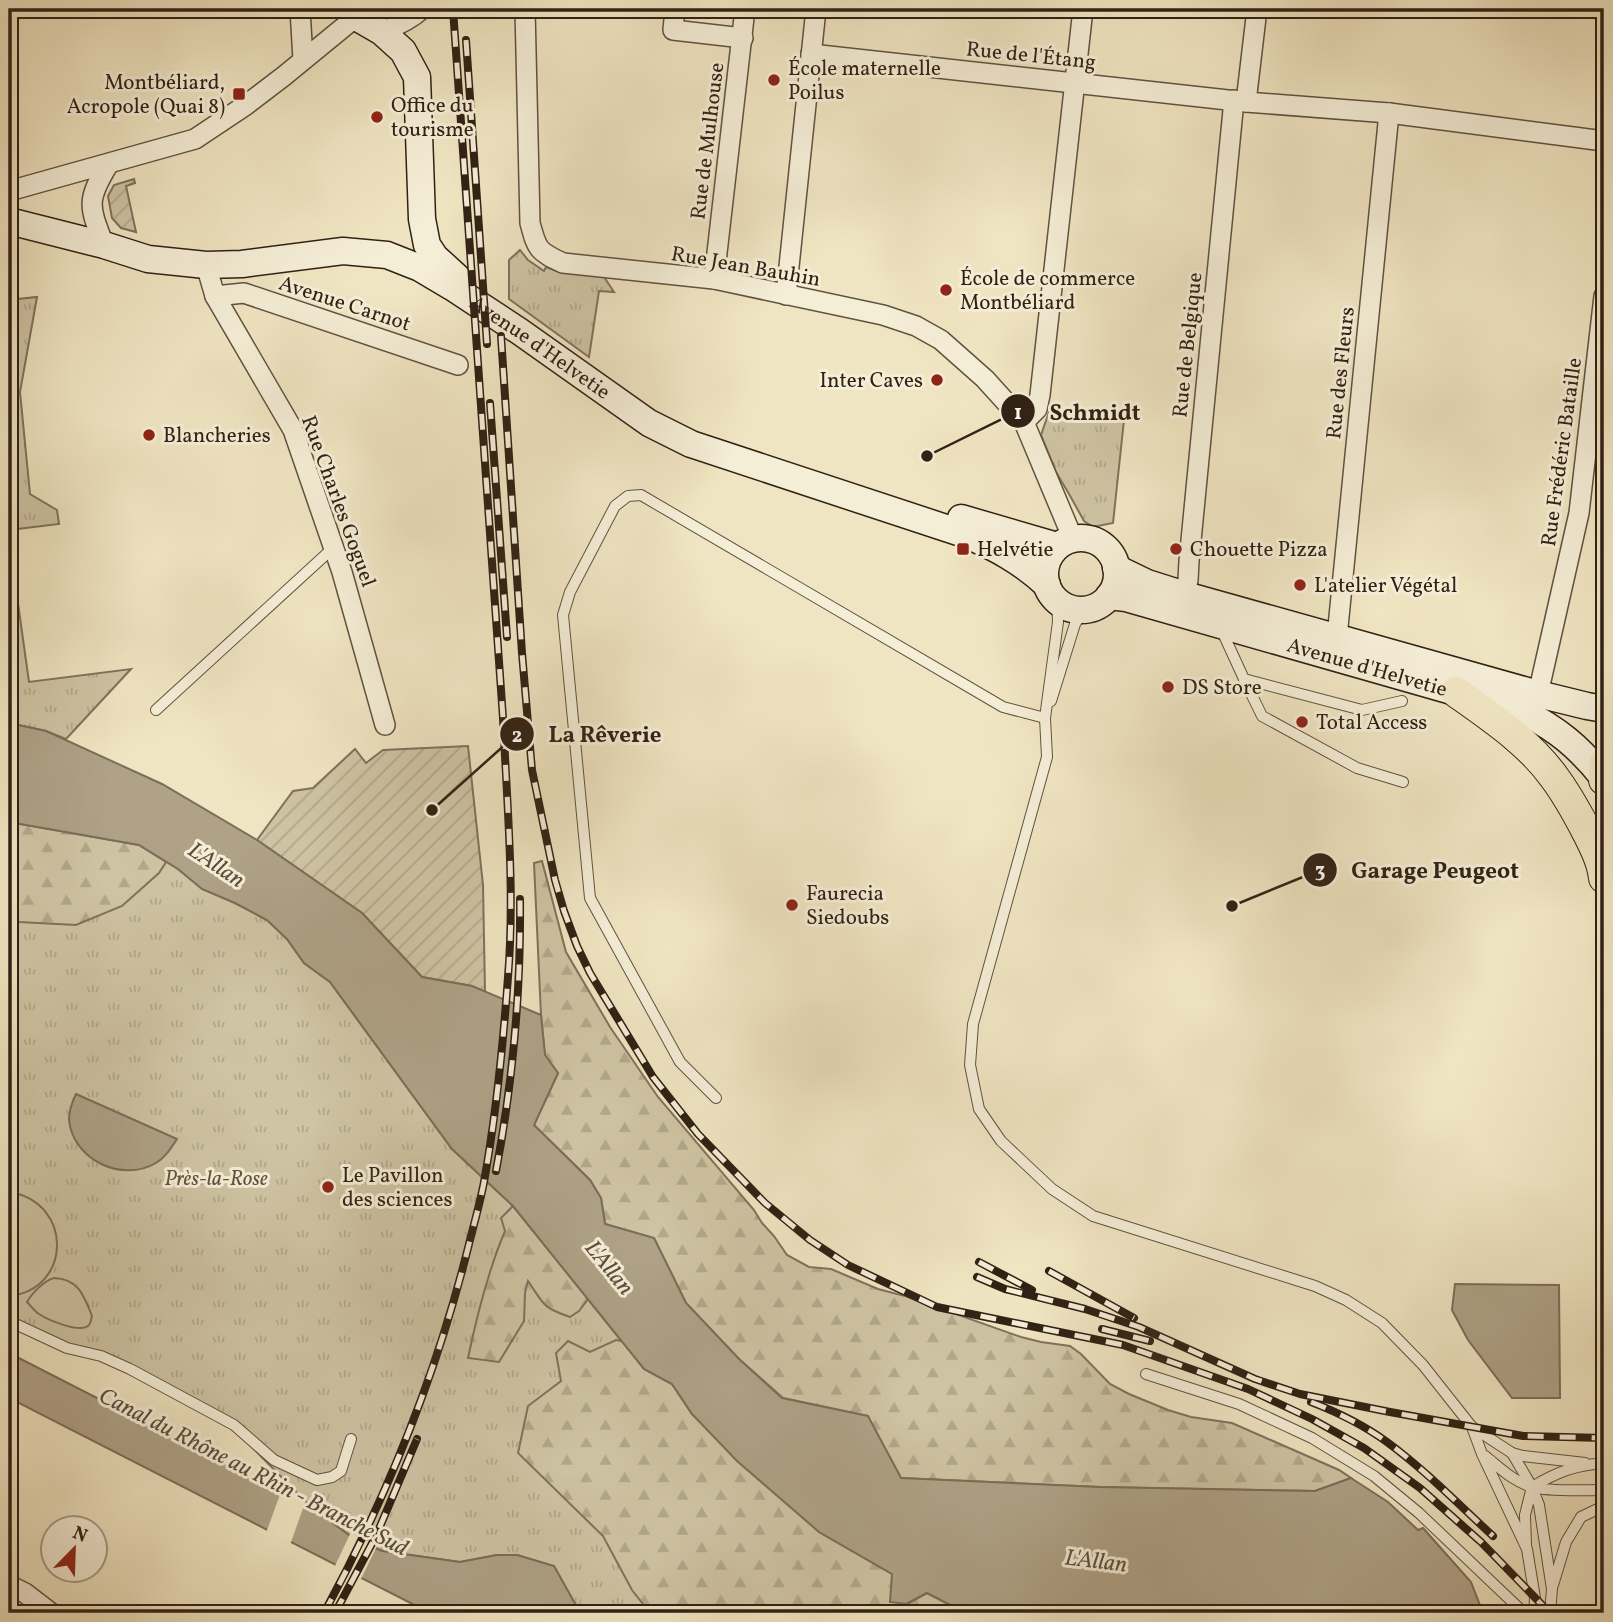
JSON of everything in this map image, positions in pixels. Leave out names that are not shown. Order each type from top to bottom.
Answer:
[{"type":"main road","name":"Avenue d'Helvetie","points":[[357,11],[403,51],[417,76],[422,219],[427,245],[435,257],[455,276],[657,411],[703,434],[935,510],[1065,543]]},
{"type":"main road","points":[[387,255],[407,245],[422,219]]},
{"type":"main road","name":"Avenue d'Helvetie","points":[[9,221],[148,259],[206,265],[242,264],[343,251],[387,255],[420,268],[452,287],[657,427],[691,444],[967,535],[1002,551],[1032,572],[1052,593]]},
{"type":"main road","points":[[1084,538],[1096,541],[1112,556],[1117,578],[1114,587],[1109,596],[1094,608],[1075,610],[1066,607],[1052,593],[1045,575],[1046,565],[1050,555],[1065,543],[1084,538]]},
{"type":"main road","name":"Avenue d'Helvetie","points":[[1116,568],[1147,583],[1185,594],[1538,694],[1604,709]]},
{"type":"main road","name":"Avenue d'Helvetie","points":[[1109,596],[1126,598],[1522,711],[1546,724],[1584,753],[1604,778]]},
{"type":"main road","points":[[1456,692],[1495,719],[1553,776],[1578,815],[1603,868],[1604,878]]},
{"type":"main road","points":[[1604,764],[1604,778]]},
{"type":"street","points":[[300,9],[303,60]]},
{"type":"street","points":[[382,32],[422,9]]},
{"type":"street","name":"Rue Jean Bauhin","points":[[525,9],[530,223],[536,246],[545,255],[563,263],[714,279],[883,315],[916,326],[941,340],[985,379],[1024,422],[1065,543]]},
{"type":"street","points":[[675,9],[673,30],[743,38]]},
{"type":"street","name":"Rue de Mulhouse","points":[[714,279],[746,9]]},
{"type":"street","points":[[786,295],[816,9]]},
{"type":"street","points":[[1024,422],[1037,409],[1040,395],[1083,9]]},
{"type":"street","points":[[1240,101],[1257,9]]},
{"type":"street","points":[[9,191],[195,139],[246,105],[303,60],[357,11]]},
{"type":"street","name":"Rue de l'Étang","points":[[811,54],[1240,101],[1389,113],[1604,141]]},
{"type":"street","name":"Rue de Belgique","points":[[1185,594],[1240,101]]},
{"type":"street","name":"Rue des Fleurs","points":[[1337,637],[1389,113]]},
{"type":"street","points":[[104,245],[91,206],[95,186],[108,165]]},
{"type":"street","name":"Rue Charles Goguel","points":[[206,265],[215,296],[293,430],[342,572],[385,725]]},
{"type":"street","name":"Avenue Carnot","points":[[215,296],[244,293],[458,365]]},
{"type":"street","name":"Rue Frédéric Bataille","points":[[1538,694],[1579,513],[1604,296]]},
{"type":"street","points":[[9,1585],[25,1593],[51,1613]]},
{"type":"lane","points":[[716,1098],[680,1062],[590,898],[563,615],[570,592],[615,506],[628,496],[641,495],[1003,707],[1045,718]]},
{"type":"lane","points":[[156,710],[334,547]]},
{"type":"lane","points":[[1052,593],[1058,622],[1045,718],[1047,757],[973,1024],[970,1065],[979,1109],[1002,1141],[1052,1189],[1093,1216],[1315,1286],[1346,1300],[1382,1323],[1423,1365],[1472,1427],[1527,1549]]},
{"type":"lane","points":[[1045,718],[1075,624],[1084,610]]},
{"type":"lane","points":[[1220,625],[1262,716],[1357,768],[1404,782]]},
{"type":"lane","points":[[1244,679],[1362,710],[1402,701]]},
{"type":"lane","points":[[9,1321],[67,1348],[101,1356],[130,1369],[234,1425],[274,1460],[317,1480],[332,1477],[341,1471],[351,1440]]},
{"type":"lane","points":[[1146,1374],[1239,1404],[1312,1438],[1374,1476],[1419,1513],[1524,1613]]},
{"type":"lane","points":[[1472,1427],[1523,1456],[1604,1464]]},
{"type":"lane","points":[[1512,1452],[1539,1505],[1552,1589]]},
{"type":"lane","points":[[1482,1454],[1511,1477],[1532,1487],[1604,1490]]},
{"type":"lane","points":[[1534,1613],[1534,1588],[1527,1549],[1525,1515],[1532,1487],[1546,1478],[1589,1464]]},
{"type":"lane","points":[[1549,1613],[1552,1589],[1566,1542],[1581,1517],[1604,1506]]},
{"type":"green space","points":[[134,179],[135,183],[126,186],[136,232],[121,228],[112,218],[108,196],[114,185]]},
{"type":"green space","points":[[520,250],[528,260],[544,271],[546,267],[562,273],[602,274],[614,292],[599,291],[589,357],[509,299],[509,260]]},
{"type":"green space","points":[[37,297],[20,392],[30,494],[57,510],[59,524],[9,530],[9,300]]},
{"type":"green space","points":[[1049,412],[1124,420],[1113,523],[1093,527],[1084,521],[1056,472],[1041,435]]},
{"type":"green space","points":[[9,539],[29,682],[131,669],[66,739],[46,731],[9,723]]},
{"type":"green space","points":[[468,746],[483,885],[485,992],[472,986],[422,977],[362,913],[257,840],[293,791],[313,788],[355,749],[366,763],[383,750]]},
{"type":"green space","name":"Près-la-Rose","points":[[9,822],[139,845],[178,869],[202,889],[267,920],[287,939],[304,963],[330,982],[452,1149],[513,1206],[644,1369],[819,1532],[966,1613],[584,1613],[577,1608],[554,1566],[517,1555],[497,1555],[460,1562],[382,1551],[356,1540],[312,1508],[225,1420],[130,1369],[9,1321]]},
{"type":"green space","points":[[9,822],[139,845],[166,862],[159,873],[122,906],[76,925],[19,922],[9,918]]},
{"type":"green space","points":[[542,861],[566,952],[610,1027],[658,1097],[754,1210],[787,1255],[809,1267],[831,1269],[878,1289],[1021,1337],[1070,1346],[1110,1384],[1129,1394],[1191,1417],[1232,1423],[1339,1470],[1351,1478],[1315,1491],[1100,1487],[901,1478],[867,1416],[783,1398],[739,1359],[686,1303],[654,1238],[605,1224],[601,1198],[590,1180],[534,1125],[558,1073],[545,1055],[541,1015],[534,863]]},
{"type":"green space","points":[[9,1192],[30,1199],[45,1212],[54,1228],[57,1246],[54,1263],[45,1279],[30,1290],[9,1296]]},
{"type":"green space","points":[[513,1206],[588,1299],[579,1311],[570,1317],[544,1304],[528,1281],[524,1321],[499,1362],[468,1358],[493,1262],[505,1231],[501,1218]]},
{"type":"green space","points":[[54,1278],[69,1282],[79,1290],[92,1316],[88,1326],[71,1327],[43,1317],[27,1302],[39,1287]]},
{"type":"green space","points":[[616,1340],[622,1341],[644,1369],[672,1384],[692,1414],[819,1532],[892,1574],[907,1604],[927,1593],[966,1613],[650,1613],[632,1590],[603,1536],[518,1453],[528,1406],[561,1381],[556,1353],[568,1341],[590,1352]]},
{"type":"water","name":"L'Allan","points":[[9,723],[46,731],[162,784],[257,840],[362,913],[422,977],[472,986],[541,1015],[545,1055],[558,1073],[534,1125],[590,1180],[601,1198],[605,1224],[654,1238],[686,1303],[739,1359],[782,1398],[868,1416],[901,1478],[1100,1487],[1315,1491],[1351,1478],[1388,1502],[1418,1530],[1423,1528],[1471,1582],[1483,1613],[966,1613],[927,1593],[906,1604],[890,1602],[892,1574],[819,1532],[737,1461],[692,1414],[672,1384],[644,1369],[513,1206],[452,1149],[330,982],[304,963],[287,939],[267,920],[202,889],[178,869],[139,845],[9,822]]},
{"type":"water","points":[[76,1094],[177,1139],[162,1158],[143,1169],[115,1169],[101,1164],[89,1156],[72,1134],[69,1116]]},
{"type":"water","points":[[1455,1284],[1559,1285],[1560,1398],[1512,1398],[1468,1340],[1452,1310]]},
{"type":"water","points":[[9,1353],[312,1508],[356,1540],[382,1551],[460,1562],[497,1555],[517,1555],[554,1566],[577,1607],[584,1613],[430,1613],[9,1398]]},
{"type":"pier","points":[[282,1489],[306,1500],[290,1545],[266,1533]]},
{"type":"pier","points":[[351,1532],[377,1546],[360,1581],[334,1568]]},
{"type":"railway","points":[[324,1613],[389,1479],[442,1340],[484,1182],[496,1106],[506,1003],[511,880],[503,718],[453,9]]},
{"type":"railway","points":[[466,40],[487,344]]},
{"type":"railway","points":[[501,336],[532,770],[555,880],[577,946],[590,973],[653,1077],[698,1134],[765,1203],[810,1240],[848,1265],[937,1307],[1123,1345],[1248,1389],[1312,1419],[1364,1448],[1420,1488],[1481,1542],[1550,1613]]},
{"type":"railway","points":[[490,403],[507,637]]},
{"type":"railway","points":[[496,1171],[515,1036],[520,899]]},
{"type":"railway","points":[[979,1262],[1032,1290]]},
{"type":"railway","points":[[1049,1271],[1134,1318]]},
{"type":"railway","points":[[977,1277],[1005,1289],[1085,1309],[1139,1327],[1255,1379],[1300,1394],[1523,1436],[1604,1438]]},
{"type":"railway","points":[[1102,1329],[1150,1341]]},
{"type":"railway","points":[[1311,1402],[1370,1430],[1387,1442],[1493,1536]]},
{"type":"railway","points":[[335,1613],[376,1536],[417,1439]]},
{"type":"place","name":"École maternelle Poilus","points":[[774,80]]},
{"type":"place","name":"Montbéliard, Acropole (Quai 8)","points":[[239,94]]},
{"type":"place","name":"Office du tourisme","points":[[377,117]]},
{"type":"place","name":"École de commerce Montbéliard","points":[[946,290]]},
{"type":"place","name":"Inter Caves","points":[[937,380]]},
{"type":"place","name":"Blancheries","points":[[149,435]]},
{"type":"place","name":"Schmidt","points":[[927,456]]},
{"type":"place","name":"Helvétie","points":[[963,549]]},
{"type":"place","name":"Chouette Pizza","points":[[1176,549]]},
{"type":"place","name":"L'atelier Végétal","points":[[1300,585]]},
{"type":"place","name":"DS Store","points":[[1168,687]]},
{"type":"place","name":"Total Access","points":[[1302,722]]},
{"type":"place","name":"La Rêverie","points":[[432,810]]},
{"type":"place","name":"Faurecia Siedoubs","points":[[792,905]]},
{"type":"place","name":"Garage Peugeot","points":[[1232,906]]},
{"type":"place","name":"Le Pavillon des sciences","points":[[328,1187]]},
{"type":"water label","name":"Canal du Rhône au Rhin - Branche Sud","points":[[254,1471]]}]
